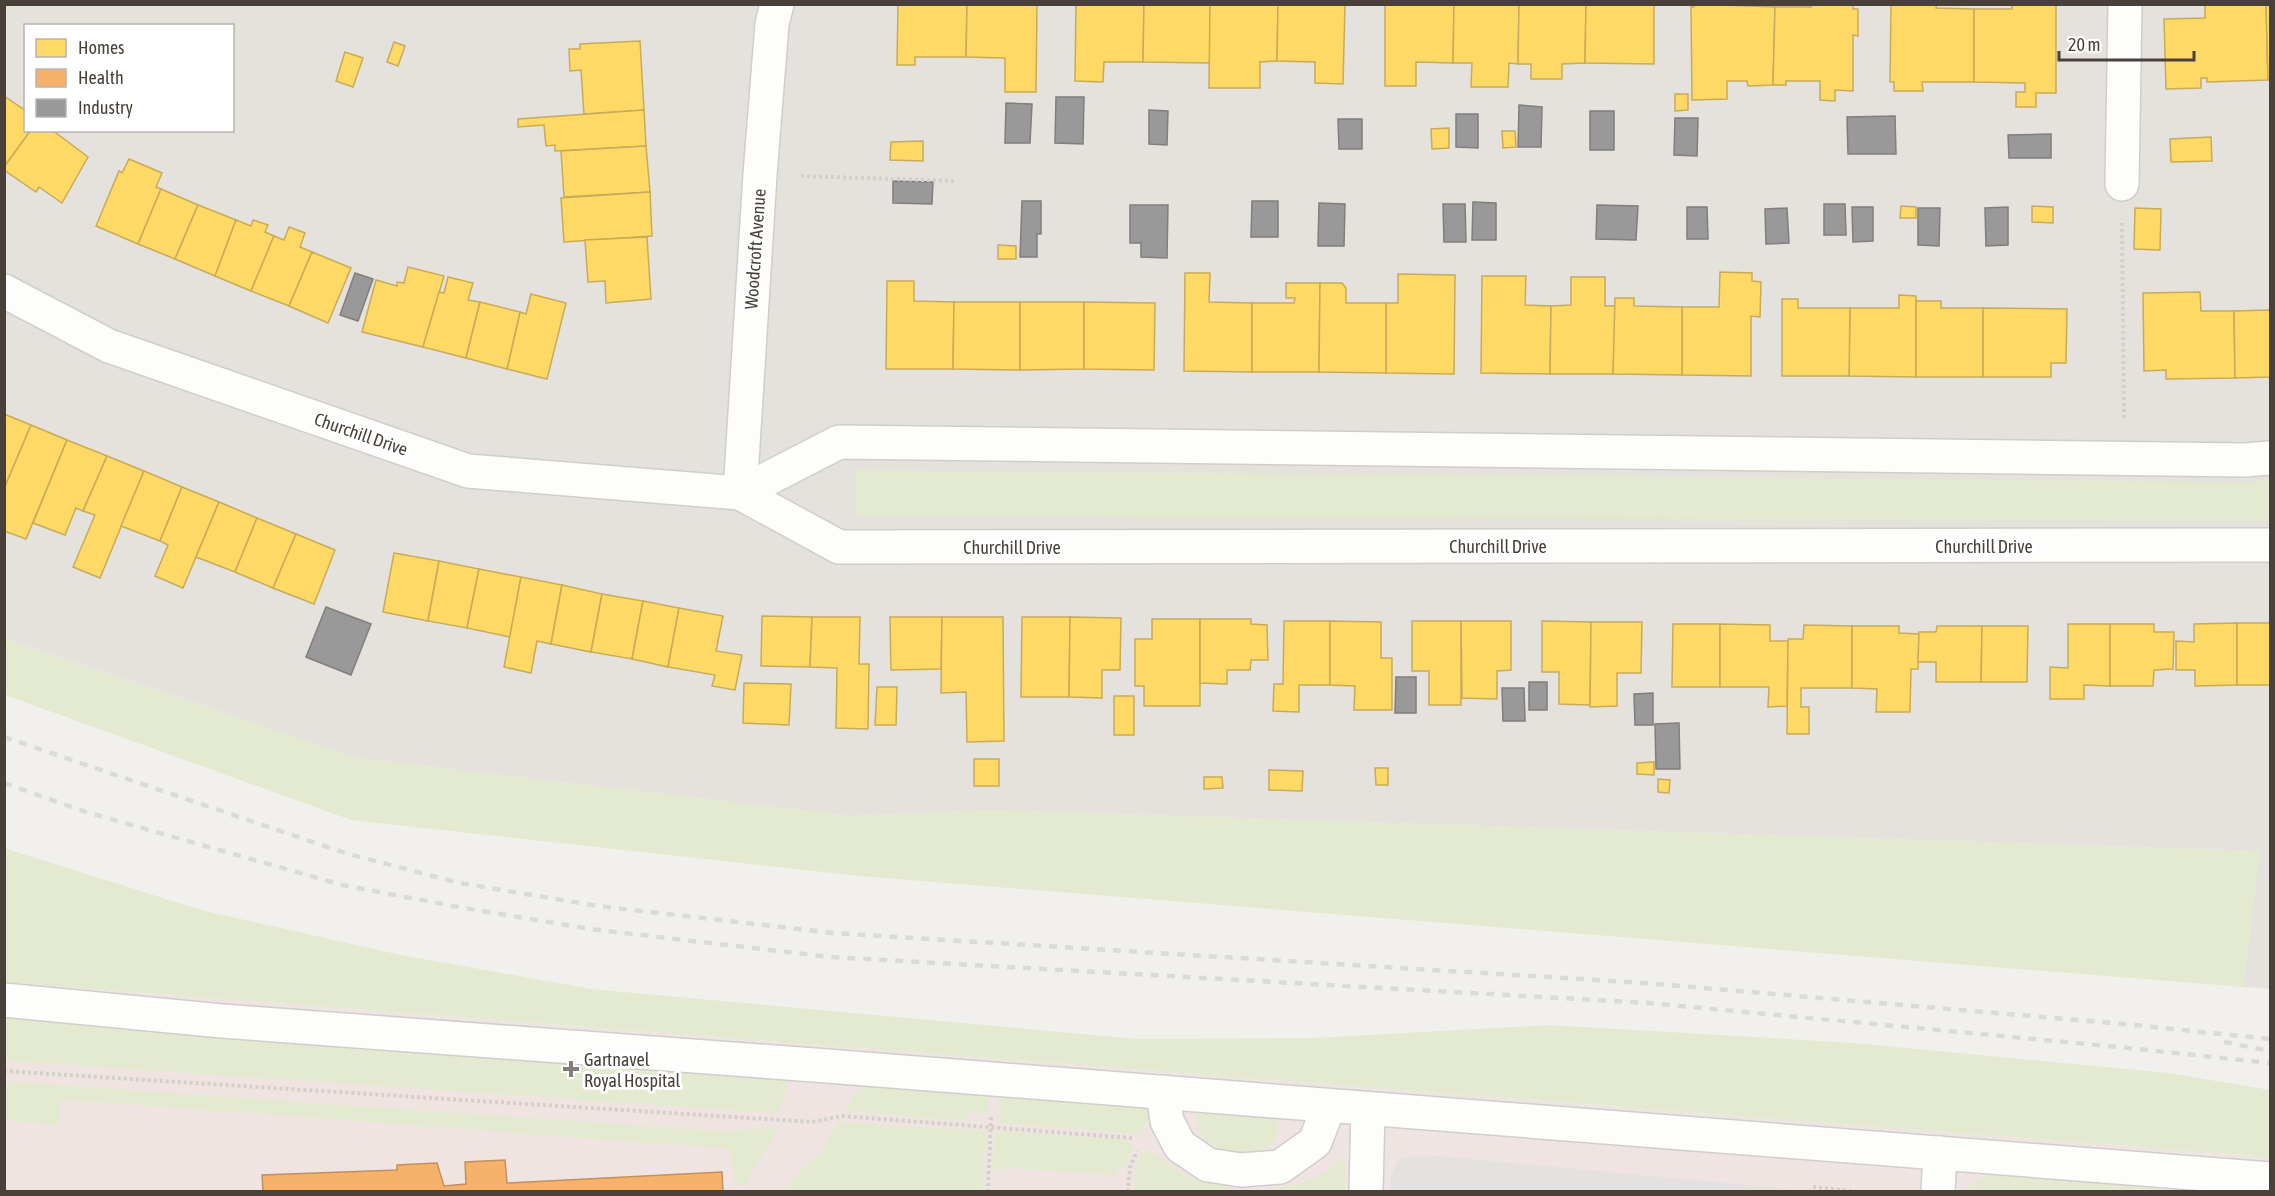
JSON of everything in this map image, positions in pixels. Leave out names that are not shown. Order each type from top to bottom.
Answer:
[{"type":"street","name":"Woodcroft Avenue","points":[[740,493],[760,175],[772,24],[777,4]]},
{"type":"street","points":[[2122,184],[2125,4]]},
{"type":"street","name":"Churchill Drive","points":[[4,291],[109,346],[468,471],[740,493],[839,547],[2271,545]]},
{"type":"street","points":[[740,493],[839,442],[2244,460],[2271,458]]},
{"type":"street","points":[[4,1000],[222,1021],[2271,1179]]},
{"type":"street","points":[[1162,1092],[1167,1121],[1180,1146],[1208,1165],[1241,1170],[1280,1167],[1315,1142],[1329,1106]]},
{"type":"street","points":[[1365,1191],[1368,1109]]},
{"type":"street","points":[[1938,1191],[1940,1153]]},
{"type":"path","points":[[760,175],[956,180]]},
{"type":"path","points":[[2122,184],[2124,458]]},
{"type":"path","points":[[4,1071],[812,1122]]},
{"type":"path","points":[[987,1191],[994,1079]]},
{"type":"shaded area","points":[[5,5],[2270,5],[2270,989],[2233,986],[2260,851],[990,810],[851,816],[357,758],[5,639]]},
{"type":"shaded area","name":"Gartnavel Royal Hospital","points":[[4,982],[2270,1157],[2270,1191],[5,1191]]},
{"type":"shaded area","points":[[1439,1156],[1810,1191],[1390,1191],[1391,1176],[1397,1162],[1404,1157]]},
{"type":"green space","points":[[855,470],[2247,482],[2270,480],[2270,521],[857,516]]},
{"type":"green space","points":[[4,639],[357,758],[851,816],[990,810],[2260,851],[2244,987],[860,876],[351,820],[5,695]]},
{"type":"green space","points":[[4,848],[201,910],[396,954],[591,989],[1137,1039],[1314,1038],[1550,1025],[1854,1043],[2168,1073],[2270,1090],[2270,1157],[5,982]]},
{"type":"green space","points":[[4,1017],[439,1053],[788,1078],[785,1096],[777,1113],[5,1061]]},
{"type":"green space","points":[[4,1081],[731,1132],[779,1125],[745,1185],[734,1186],[731,1149],[59,1099],[60,1125],[5,1120]]},
{"type":"green space","points":[[871,1085],[988,1092],[987,1114],[968,1112],[968,1121],[846,1111],[858,1092]]},
{"type":"green space","points":[[999,1093],[1142,1105],[1153,1119],[1145,1124],[1140,1134],[998,1123]]},
{"type":"green space","points":[[1196,1106],[1278,1114],[1277,1137],[1260,1151],[1236,1153],[1224,1150],[1204,1138],[1198,1126]]},
{"type":"green space","points":[[838,1122],[986,1131],[983,1191],[784,1191],[789,1182],[822,1151]]},
{"type":"green space","points":[[999,1131],[1120,1139],[1133,1145],[1126,1166],[1117,1168],[1117,1175],[1008,1168],[996,1172],[992,1165],[995,1134]]},
{"type":"green space","points":[[1145,1148],[1191,1179],[1233,1186],[1216,1191],[1134,1191],[1135,1168]]},
{"type":"green space","points":[[1340,1158],[1345,1163],[1345,1191],[1263,1191],[1303,1183],[1323,1174]]},
{"type":"green space","points":[[1997,1174],[2182,1191],[1961,1192],[1982,1178]]},
{"type":"building: Homes","points":[[898,4],[967,4],[966,57],[915,57],[915,65],[897,65]]},
{"type":"building: Homes","points":[[967,4],[1037,4],[1036,92],[1005,92],[1005,58],[966,57]]},
{"type":"building: Homes","points":[[1076,4],[1144,4],[1143,62],[1104,62],[1103,82],[1075,81]]},
{"type":"building: Homes","points":[[1144,4],[1210,4],[1210,63],[1143,62]]},
{"type":"building: Homes","points":[[1210,4],[1278,4],[1277,61],[1260,62],[1260,88],[1209,88]]},
{"type":"building: Homes","points":[[1278,4],[1345,4],[1343,84],[1315,83],[1315,62],[1277,61]]},
{"type":"building: Homes","points":[[1385,4],[1454,4],[1453,63],[1416,62],[1416,86],[1385,86]]},
{"type":"building: Homes","points":[[1454,4],[1519,4],[1518,64],[1509,63],[1508,87],[1471,87],[1472,63],[1453,63]]},
{"type":"building: Homes","points":[[1519,4],[1586,4],[1585,63],[1562,64],[1562,79],[1531,79],[1531,64],[1518,64]]},
{"type":"building: Homes","points":[[1586,4],[1654,4],[1654,64],[1585,63]]},
{"type":"building: Homes","points":[[1694,4],[1775,7],[1773,85],[1748,86],[1747,81],[1727,81],[1727,99],[1692,100],[1691,7],[1694,7]]},
{"type":"building: Homes","points":[[1811,4],[1853,4],[1853,9],[1858,9],[1858,36],[1853,35],[1853,91],[1835,90],[1835,101],[1820,100],[1820,81],[1786,81],[1786,85],[1773,85],[1775,7],[1811,7]]},
{"type":"building: Homes","points":[[1891,4],[1937,4],[1936,8],[1974,9],[1974,82],[1922,82],[1923,91],[1894,91],[1894,82],[1890,82]]},
{"type":"building: Homes","points":[[2012,4],[2056,4],[2056,93],[2036,93],[2036,107],[2016,107],[2016,92],[2025,92],[2025,83],[1974,82],[1974,9],[2012,9]]},
{"type":"building: Homes","points":[[2205,4],[2266,4],[2268,80],[2207,82],[2207,78],[2201,78],[2201,88],[2166,89],[2164,19],[2205,18]]},
{"type":"building: Homes","points":[[2266,4],[2270,4],[2270,80],[2268,80]]},
{"type":"building: Homes","points":[[640,41],[644,110],[584,114],[581,70],[570,71],[569,49],[580,49],[580,44]]},
{"type":"building: Homes","points":[[394,42],[405,46],[398,66],[387,62]]},
{"type":"building: Homes","points":[[345,52],[363,58],[353,87],[336,81]]},
{"type":"building: Homes","points":[[1675,94],[1688,94],[1688,110],[1675,111]]},
{"type":"building: Homes","points":[[4,96],[24,110],[24,132],[30,132],[4,167]]},
{"type":"building: Homes","points":[[644,110],[646,146],[555,151],[555,145],[546,146],[544,125],[518,127],[518,119]]},
{"type":"building: Homes","points":[[1449,128],[1449,148],[1432,149],[1431,129]]},
{"type":"building: Homes","points":[[1502,131],[1515,131],[1516,147],[1503,148]]},
{"type":"building: Homes","points":[[30,132],[55,132],[88,157],[62,203],[39,187],[36,192],[4,170]]},
{"type":"building: Homes","points":[[2211,137],[2212,161],[2171,162],[2170,139]]},
{"type":"building: Homes","points":[[923,141],[923,161],[890,160],[891,142]]},
{"type":"building: Homes","points":[[646,146],[650,192],[564,197],[561,151]]},
{"type":"building: Homes","points":[[129,159],[162,173],[156,187],[161,189],[138,244],[96,226],[119,171],[122,173]]},
{"type":"building: Homes","points":[[161,189],[198,205],[175,259],[138,244]]},
{"type":"building: Homes","points":[[650,192],[652,236],[564,242],[561,198]]},
{"type":"building: Homes","points":[[198,205],[236,220],[215,276],[175,259]]},
{"type":"building: Homes","points":[[1901,206],[1916,207],[1916,218],[1900,218]]},
{"type":"building: Homes","points":[[2032,206],[2053,207],[2053,223],[2032,222]]},
{"type":"building: Homes","points":[[2135,208],[2161,209],[2160,250],[2134,249]]},
{"type":"building: Homes","points":[[236,220],[251,226],[253,220],[268,225],[265,232],[274,236],[251,291],[215,276]]},
{"type":"building: Homes","points":[[289,227],[305,233],[300,247],[312,252],[289,306],[251,291],[274,236],[284,240]]},
{"type":"building: Homes","points":[[647,237],[651,299],[606,303],[605,281],[588,282],[585,240]]},
{"type":"building: Homes","points":[[998,245],[1016,246],[1016,259],[998,259]]},
{"type":"building: Homes","points":[[312,252],[351,268],[328,323],[289,306]]},
{"type":"building: Homes","points":[[408,267],[444,276],[423,347],[362,332],[376,280],[397,286],[397,282],[404,283]]},
{"type":"building: Homes","points":[[1720,272],[1752,273],[1752,281],[1761,282],[1760,317],[1751,316],[1751,376],[1682,375],[1682,307],[1719,307]]},
{"type":"building: Homes","points":[[1185,273],[1210,273],[1209,302],[1252,303],[1252,372],[1184,371]]},
{"type":"building: Homes","points":[[1398,274],[1455,275],[1454,374],[1386,373],[1386,303],[1398,303]]},
{"type":"building: Homes","points":[[1482,276],[1526,276],[1525,305],[1551,306],[1550,374],[1481,373]]},
{"type":"building: Homes","points":[[448,277],[473,283],[468,300],[480,302],[466,358],[423,347],[439,292],[444,293]]},
{"type":"building: Homes","points":[[1571,277],[1605,277],[1605,306],[1616,306],[1613,374],[1550,374],[1551,306],[1571,305]]},
{"type":"building: Homes","points":[[887,281],[914,281],[914,301],[954,302],[953,369],[886,369]]},
{"type":"building: Homes","points":[[1286,283],[1320,283],[1319,372],[1252,372],[1252,303],[1294,303],[1295,298],[1286,298]]},
{"type":"building: Homes","points":[[1320,283],[1342,283],[1346,288],[1346,303],[1386,303],[1386,373],[1319,372]]},
{"type":"building: Homes","points":[[2200,292],[2201,311],[2234,311],[2235,378],[2166,379],[2166,370],[2144,371],[2143,293]]},
{"type":"building: Homes","points":[[531,294],[566,303],[547,379],[507,369],[520,312],[526,314]]},
{"type":"building: Homes","points":[[1899,295],[1916,296],[1916,377],[1849,376],[1850,308],[1899,308]]},
{"type":"building: Homes","points":[[1615,298],[1634,298],[1634,306],[1682,307],[1682,375],[1613,374]]},
{"type":"building: Homes","points":[[1782,299],[1798,299],[1798,308],[1850,308],[1849,376],[1782,376]]},
{"type":"building: Homes","points":[[1916,301],[1941,301],[1941,308],[1983,308],[1983,377],[1916,377]]},
{"type":"building: Homes","points":[[480,302],[520,312],[507,369],[466,358]]},
{"type":"building: Homes","points":[[954,302],[1020,302],[1020,370],[953,369]]},
{"type":"building: Homes","points":[[1020,302],[1084,302],[1084,369],[1020,370]]},
{"type":"building: Homes","points":[[1084,302],[1155,303],[1154,370],[1084,369]]},
{"type":"building: Homes","points":[[1983,308],[2067,309],[2066,363],[2051,363],[2051,377],[1983,377]]},
{"type":"building: Homes","points":[[2270,310],[2270,377],[2235,378],[2234,311]]},
{"type":"building: Homes","points":[[4,414],[31,425],[4,489]]},
{"type":"building: Homes","points":[[31,425],[67,440],[26,539],[4,531],[4,489]]},
{"type":"building: Homes","points":[[67,440],[107,456],[83,511],[76,508],[65,535],[33,523]]},
{"type":"building: Homes","points":[[107,456],[144,471],[100,578],[73,567],[95,515],[83,511]]},
{"type":"building: Homes","points":[[144,471],[182,487],[160,541],[121,526]]},
{"type":"building: Homes","points":[[182,487],[219,502],[183,588],[155,576],[168,545],[160,541]]},
{"type":"building: Homes","points":[[219,502],[257,518],[235,572],[196,557]]},
{"type":"building: Homes","points":[[257,518],[296,534],[273,588],[235,572]]},
{"type":"building: Homes","points":[[296,534],[335,550],[314,604],[273,588]]},
{"type":"building: Homes","points":[[394,553],[439,561],[428,621],[383,612]]},
{"type":"building: Homes","points":[[439,561],[479,569],[467,628],[428,621]]},
{"type":"building: Homes","points":[[479,569],[521,577],[510,637],[467,628]]},
{"type":"building: Homes","points":[[521,577],[562,585],[551,644],[537,641],[531,673],[504,667]]},
{"type":"building: Homes","points":[[562,585],[602,594],[591,652],[551,644]]},
{"type":"building: Homes","points":[[602,594],[643,601],[632,659],[591,652]]},
{"type":"building: Homes","points":[[643,601],[679,608],[668,667],[632,659]]},
{"type":"building: Homes","points":[[679,608],[723,616],[716,651],[742,655],[735,690],[712,686],[715,675],[668,667]]},
{"type":"building: Homes","points":[[762,616],[812,617],[810,667],[761,666]]},
{"type":"building: Homes","points":[[812,617],[860,617],[859,664],[869,664],[868,729],[836,728],[837,668],[810,667]]},
{"type":"building: Homes","points":[[890,617],[942,617],[941,669],[891,670]]},
{"type":"building: Homes","points":[[942,617],[1003,617],[1004,741],[967,742],[966,692],[941,693]]},
{"type":"building: Homes","points":[[1022,617],[1070,617],[1069,697],[1021,697]]},
{"type":"building: Homes","points":[[1070,617],[1121,618],[1120,670],[1102,670],[1102,698],[1069,697]]},
{"type":"building: Homes","points":[[1152,619],[1200,619],[1200,706],[1144,706],[1144,686],[1135,686],[1135,639],[1152,639]]},
{"type":"building: Homes","points":[[1200,619],[1251,619],[1251,624],[1267,625],[1268,660],[1251,660],[1250,670],[1227,670],[1227,684],[1200,683]]},
{"type":"building: Homes","points":[[1284,621],[1330,621],[1330,685],[1299,685],[1299,712],[1273,711],[1274,684],[1283,684]]},
{"type":"building: Homes","points":[[1330,621],[1381,622],[1381,658],[1392,658],[1392,710],[1354,710],[1355,686],[1330,685]]},
{"type":"building: Homes","points":[[1412,621],[1461,621],[1461,705],[1429,705],[1429,671],[1412,671]]},
{"type":"building: Homes","points":[[1461,621],[1511,621],[1511,670],[1497,671],[1497,699],[1462,698]]},
{"type":"building: Homes","points":[[1542,621],[1591,622],[1590,705],[1559,704],[1559,672],[1542,672]]},
{"type":"building: Homes","points":[[1591,622],[1642,622],[1641,673],[1617,673],[1617,706],[1590,707]]},
{"type":"building: Homes","points":[[2237,623],[2237,685],[2195,686],[2195,670],[2176,670],[2176,641],[2194,642],[2194,624]]},
{"type":"building: Homes","points":[[2237,623],[2270,623],[2270,685],[2237,685]]},
{"type":"building: Homes","points":[[1673,624],[1720,624],[1720,687],[1672,687]]},
{"type":"building: Homes","points":[[1720,624],[1770,625],[1770,641],[1788,641],[1787,706],[1768,707],[1769,687],[1720,687]]},
{"type":"building: Homes","points":[[2068,624],[2110,624],[2110,686],[2084,685],[2084,699],[2050,699],[2050,667],[2068,668]]},
{"type":"building: Homes","points":[[2110,624],[2154,624],[2154,632],[2174,632],[2173,669],[2154,670],[2153,686],[2110,686]]},
{"type":"building: Homes","points":[[1804,625],[1852,626],[1852,688],[1801,688],[1801,707],[1809,707],[1809,734],[1787,734],[1788,639],[1803,639]]},
{"type":"building: Homes","points":[[1852,626],[1899,626],[1899,633],[1919,634],[1918,669],[1911,669],[1910,712],[1876,712],[1877,689],[1852,688]]},
{"type":"building: Homes","points":[[1937,626],[1982,626],[1981,682],[1936,682],[1936,662],[1918,662],[1919,632],[1936,632]]},
{"type":"building: Homes","points":[[1982,626],[2028,626],[2027,682],[1981,682]]},
{"type":"building: Homes","points":[[744,683],[791,684],[789,725],[743,723]]},
{"type":"building: Homes","points":[[877,687],[897,687],[896,725],[875,725]]},
{"type":"building: Homes","points":[[1114,696],[1134,696],[1134,735],[1114,735]]},
{"type":"building: Homes","points":[[974,759],[999,759],[999,786],[974,786]]},
{"type":"building: Homes","points":[[1654,762],[1654,775],[1637,774],[1637,763]]},
{"type":"building: Homes","points":[[1375,768],[1388,768],[1388,785],[1376,785]]},
{"type":"building: Homes","points":[[1269,770],[1303,771],[1302,791],[1269,790]]},
{"type":"building: Homes","points":[[1204,777],[1222,777],[1223,788],[1204,789]]},
{"type":"building: Homes","points":[[1658,779],[1670,780],[1669,793],[1658,792]]},
{"type":"building: Health","points":[[505,1160],[507,1183],[722,1172],[723,1192],[263,1192],[262,1175],[397,1170],[397,1165],[437,1163],[444,1186],[466,1184],[465,1162]]},
{"type":"building: Industry","points":[[1056,97],[1084,97],[1083,144],[1055,143]]},
{"type":"building: Industry","points":[[1006,103],[1032,104],[1030,143],[1005,143]]},
{"type":"building: Industry","points":[[1519,105],[1542,107],[1541,147],[1518,147]]},
{"type":"building: Industry","points":[[1149,110],[1168,111],[1167,145],[1149,144]]},
{"type":"building: Industry","points":[[1590,111],[1614,111],[1614,150],[1590,150]]},
{"type":"building: Industry","points":[[1456,114],[1478,114],[1478,148],[1456,147]]},
{"type":"building: Industry","points":[[1895,116],[1896,154],[1848,154],[1847,117]]},
{"type":"building: Industry","points":[[1675,118],[1698,118],[1697,156],[1674,155]]},
{"type":"building: Industry","points":[[1338,119],[1362,119],[1362,149],[1339,149]]},
{"type":"building: Industry","points":[[2051,134],[2051,158],[2009,158],[2008,135]]},
{"type":"building: Industry","points":[[893,181],[933,182],[932,204],[893,203]]},
{"type":"building: Industry","points":[[1022,201],[1041,201],[1041,234],[1037,234],[1037,257],[1020,257]]},
{"type":"building: Industry","points":[[1252,201],[1278,201],[1278,237],[1251,237]]},
{"type":"building: Industry","points":[[1473,202],[1496,203],[1496,240],[1472,240]]},
{"type":"building: Industry","points":[[1319,203],[1345,204],[1344,246],[1318,246]]},
{"type":"building: Industry","points":[[1443,204],[1465,204],[1466,242],[1444,242]]},
{"type":"building: Industry","points":[[1824,204],[1845,204],[1846,235],[1824,235]]},
{"type":"building: Industry","points":[[1130,205],[1168,205],[1167,258],[1141,257],[1141,243],[1130,243]]},
{"type":"building: Industry","points":[[1597,205],[1638,206],[1636,240],[1596,239]]},
{"type":"building: Industry","points":[[1687,207],[1707,207],[1708,239],[1687,239]]},
{"type":"building: Industry","points":[[1852,207],[1873,207],[1873,241],[1853,242]]},
{"type":"building: Industry","points":[[2008,207],[2008,245],[1986,246],[1985,208]]},
{"type":"building: Industry","points":[[1787,208],[1789,243],[1766,244],[1765,209]]},
{"type":"building: Industry","points":[[1918,208],[1940,208],[1939,246],[1918,245]]},
{"type":"building: Industry","points":[[355,273],[373,279],[358,321],[340,315]]},
{"type":"building: Industry","points":[[326,607],[371,624],[351,675],[306,657]]},
{"type":"building: Industry","points":[[1396,677],[1416,677],[1416,713],[1395,713]]},
{"type":"building: Industry","points":[[1529,682],[1547,682],[1547,710],[1529,710]]},
{"type":"building: Industry","points":[[1502,688],[1524,688],[1525,721],[1503,721]]},
{"type":"building: Industry","points":[[1653,693],[1653,725],[1635,725],[1634,694]]},
{"type":"building: Industry","points":[[1679,723],[1680,769],[1656,769],[1655,724]]},
{"type":"railway","points":[[4,737],[348,854],[460,883],[598,906],[833,933],[1645,983],[2124,1024],[2270,1039]]},
{"type":"railway","points":[[4,783],[86,812],[342,885],[590,929],[830,957],[1649,1003],[2270,1063]]},
{"type":"railway","points":[[2224,1042],[2270,1051]]},
{"type":"place","name":"Gartnavel Royal Hospital","points":[[571,1069]]}]
